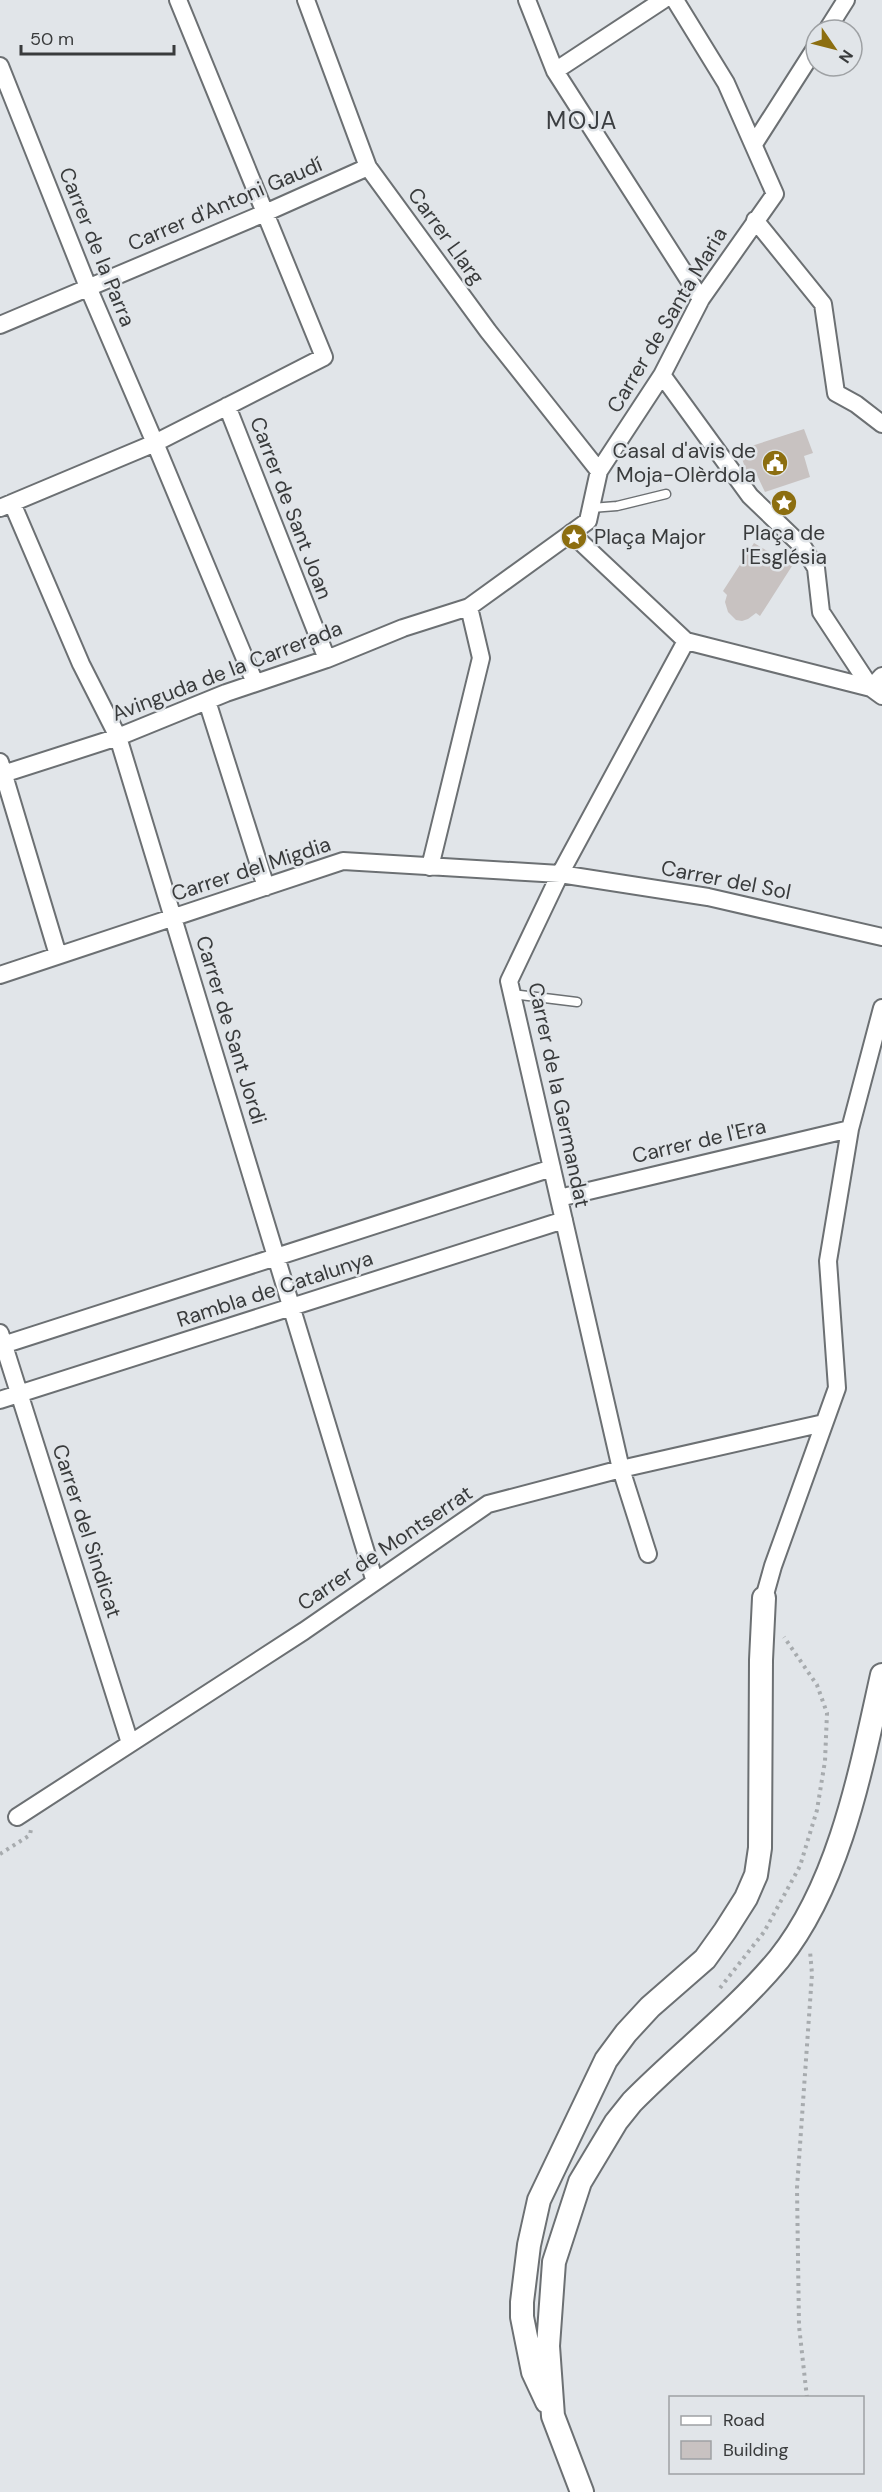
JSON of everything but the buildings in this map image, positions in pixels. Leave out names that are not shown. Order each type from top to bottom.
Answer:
[{"type":"street","points":[[6,506],[156,443],[324,357],[178,0]]},
{"type":"street","name":"Carrer Llarg","points":[[306,0],[368,167],[488,331],[599,471]]},
{"type":"street","points":[[527,0],[555,71],[701,299]]},
{"type":"street","points":[[555,71],[663,0]]},
{"type":"street","points":[[675,0],[726,83],[754,144]]},
{"type":"street","points":[[834,18],[843,2]]},
{"type":"street","name":"Carrer de la Parra","points":[[0,66],[88,287],[156,443],[255,683]]},
{"type":"street","points":[[754,144],[804,66]]},
{"type":"street","name":"Carrer de Santa Maria","points":[[599,471],[662,375],[701,299],[775,194],[754,144]]},
{"type":"street","name":"Carrer d'Antoni Gaudí","points":[[0,325],[368,167]]},
{"type":"street","points":[[755,220],[823,304],[836,393],[856,404],[882,424]]},
{"type":"street","points":[[662,375],[750,496],[803,547],[816,568],[821,612],[878,686]]},
{"type":"street","name":"Carrer de Sant Joan","points":[[227,406],[327,659]]},
{"type":"street","points":[[430,867],[481,658],[469,607],[588,521],[599,471]]},
{"type":"street","name":"Carrer de Sant Jordi","points":[[6,506],[118,736],[375,1582]]},
{"type":"street","points":[[571,533],[686,641],[878,686]]},
{"type":"street","name":"Avinguda de la Carrerada","points":[[2,770],[118,736],[255,683],[327,659],[403,628],[469,607]]},
{"type":"street","name":"Carrer de la Germandat","points":[[648,1554],[621,1469],[509,981],[560,874],[686,641]]},
{"type":"street","points":[[207,701],[266,887]]},
{"type":"street","points":[[2,770],[58,955]]},
{"type":"street","name":"Carrer del Migdia","points":[[0,975],[343,861],[560,874]]},
{"type":"street","name":"Carrer del Sol","points":[[560,874],[708,897],[882,937]]},
{"type":"street","points":[[582,2492],[553,2416],[533,2372],[522,2317],[529,2245],[539,2200],[606,2060],[626,2033],[650,2007],[705,1959],[746,1898],[756,1875],[759,1848],[760,1660],[764,1598],[773,1566],[837,1388],[828,1261],[850,1129],[882,1008]]},
{"type":"street","name":"Carrer de l'Era","points":[[559,1198],[850,1129]]},
{"type":"street","name":"Rambla de Catalunya","points":[[1,1341],[276,1257],[552,1168]]},
{"type":"street","name":"Rambla de Catalunya","points":[[0,1401],[564,1220]]},
{"type":"street","name":"Carrer del Sindicat","points":[[1,1341],[20,1394],[130,1743]]},
{"type":"street","name":"Carrer de Montserrat","points":[[17,1817],[304,1631],[488,1504],[621,1469],[824,1423]]},
{"type":"street","points":[[553,2416],[548,2346],[554,2262],[580,2182],[616,2122],[633,2102],[780,1957],[807,1914],[827,1878],[850,1807],[882,1675]]},
{"type":"lane","points":[[590,508],[617,507],[666,494]]},
{"type":"lane","points":[[512,994],[577,1002]]},
{"type":"path","points":[[807,2396],[799,2326],[797,2188],[812,1974],[810,1950]]},
{"type":"place","name":"Casal d'avis de Moja-Olèrdola","points":[[775,463]]},
{"type":"place","name":"Plaça de l'Església","points":[[784,503]]},
{"type":"place","name":"Plaça Major","points":[[574,537]]},
{"type":"district","name":"MOJA","points":[[582,120]]}]
